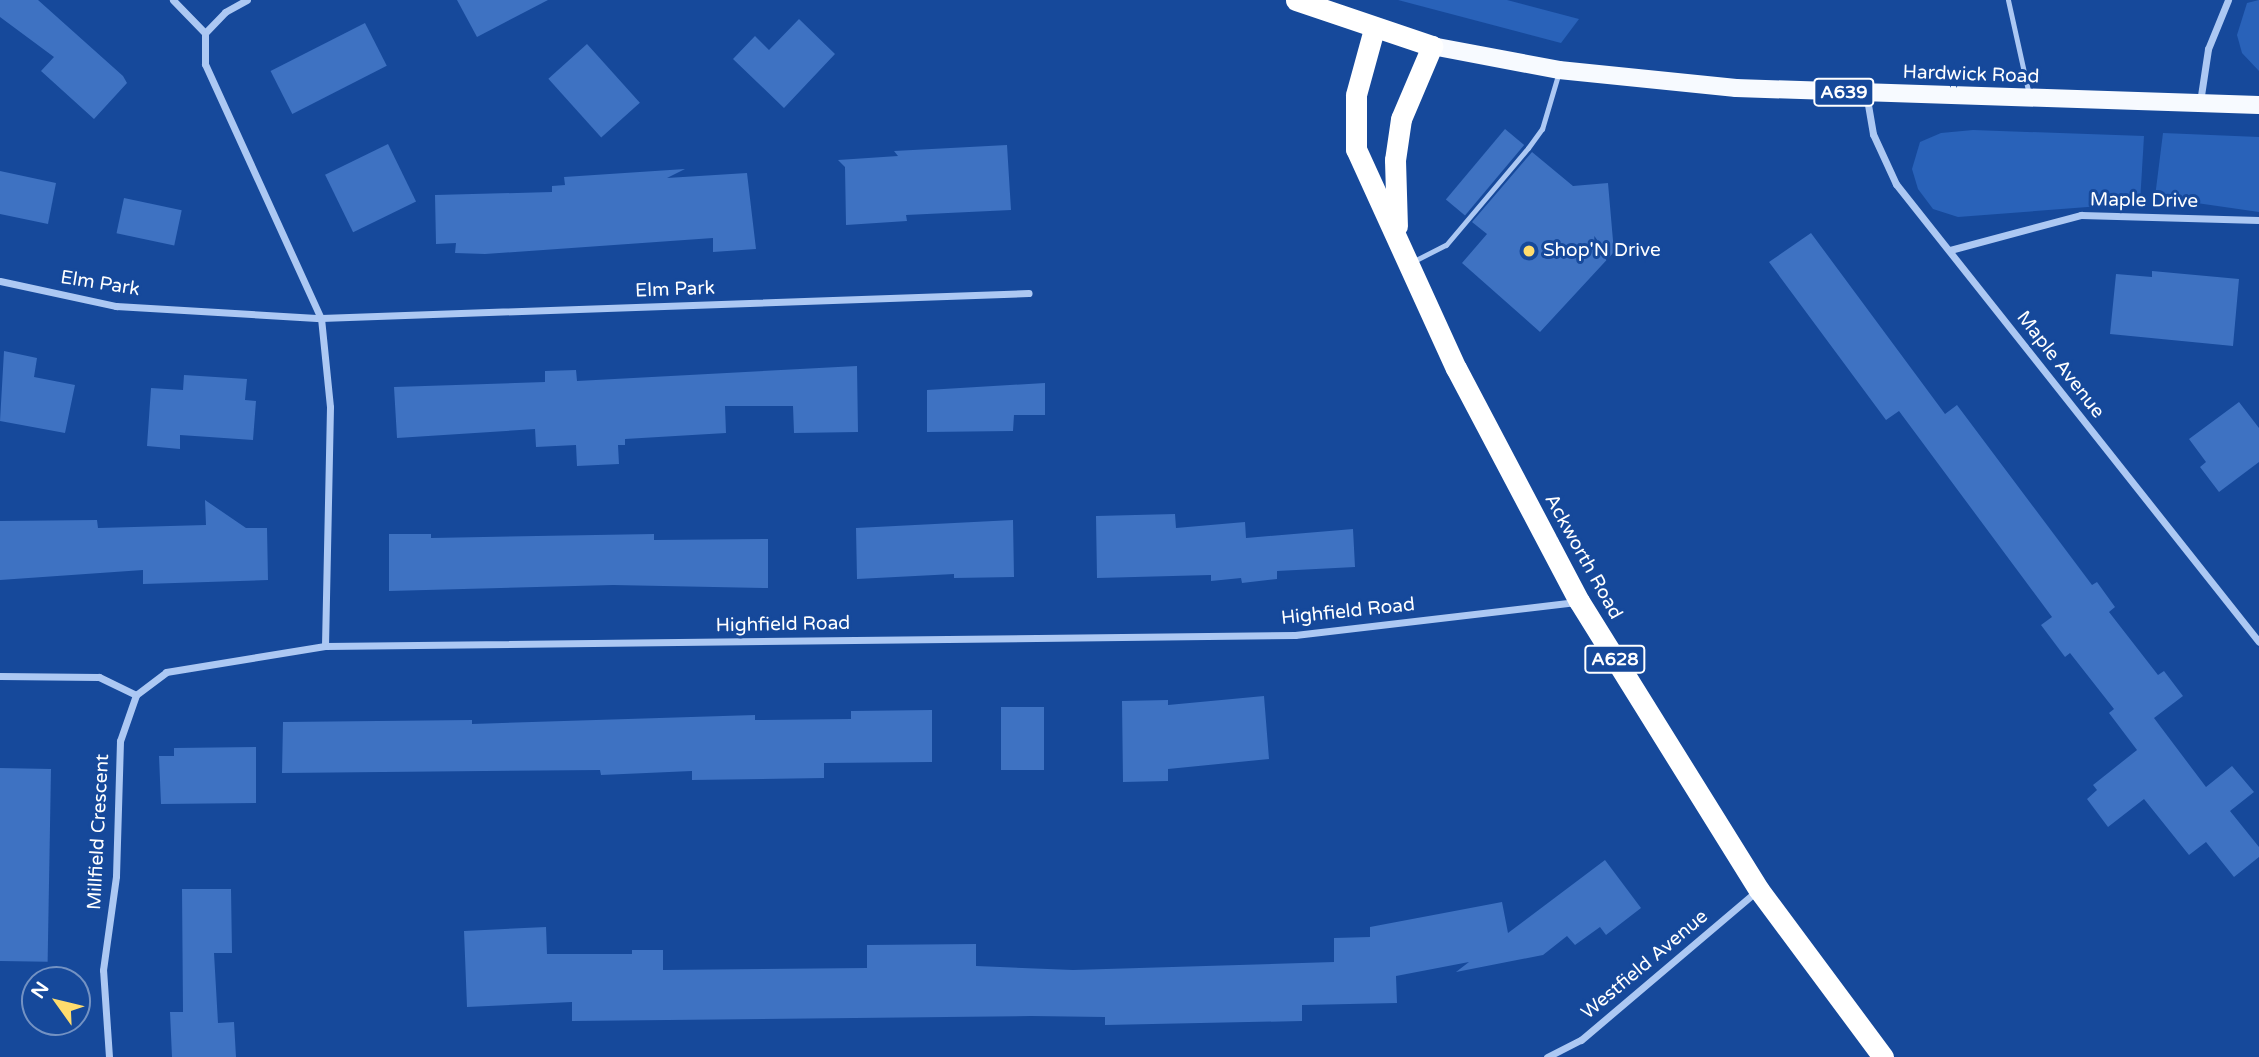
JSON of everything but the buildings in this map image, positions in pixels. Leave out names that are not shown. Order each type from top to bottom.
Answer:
[{"type":"highway","name":"A639","points":[[1296,0],[1432,47]]},
{"type":"highway","name":"Ackworth Road","points":[[1374,29],[1356,95],[1356,149],[1397,231],[1456,368],[1579,601],[1759,890],[1883,1057]]},
{"type":"highway","name":"Ackworth Road","points":[[1397,231],[1395,160],[1401,119],[1432,47]]},
{"type":"main road","name":"Hardwick Road","points":[[1432,47],[1559,70],[1736,88],[2259,105]]},
{"type":"street","points":[[173,0],[205,33]]},
{"type":"street","points":[[247,0],[225,12],[205,33],[205,64],[321,318],[330,407],[325,646]]},
{"type":"street","points":[[2200,102],[2208,49],[2228,0]]},
{"type":"street","name":"Maple Avenue","points":[[1866,93],[1881,157],[1896,184],[2259,642]]},
{"type":"street","name":"Maple Drive","points":[[1950,250],[2081,215],[2259,219]]},
{"type":"street","name":"Elm Park","points":[[0,281],[116,306],[321,318],[1029,293]]},
{"type":"street","name":"Highfield Road","points":[[136,695],[166,672],[325,646],[1295,635],[1579,601]]},
{"type":"street","points":[[0,676],[99,677],[136,695]]},
{"type":"street","name":"Millfield Crescent","points":[[109,1057],[103,970],[116,876],[120,741],[136,695]]},
{"type":"street","name":"Westfield Avenue","points":[[1547,1057],[1581,1040],[1759,890]]},
{"type":"lane","points":[[2008,0],[2030,99]]},
{"type":"lane","points":[[1409,264],[1446,245],[1528,148],[1542,129],[1559,70]]},
{"type":"shaded area","points":[[1398,0],[1507,0],[1579,19],[1561,43]]},
{"type":"shaded area","points":[[2259,0],[2259,71],[2242,53],[2237,35],[2247,3]]},
{"type":"shaded area","points":[[1973,130],[2144,136],[2140,203],[1958,217],[1933,209],[1918,189],[1912,169],[1920,142],[1941,133]]},
{"type":"shaded area","points":[[2163,133],[2259,137],[2259,212],[2155,197]]},
{"type":"place","name":"Shop'N Drive","points":[[1529,251]]}]
